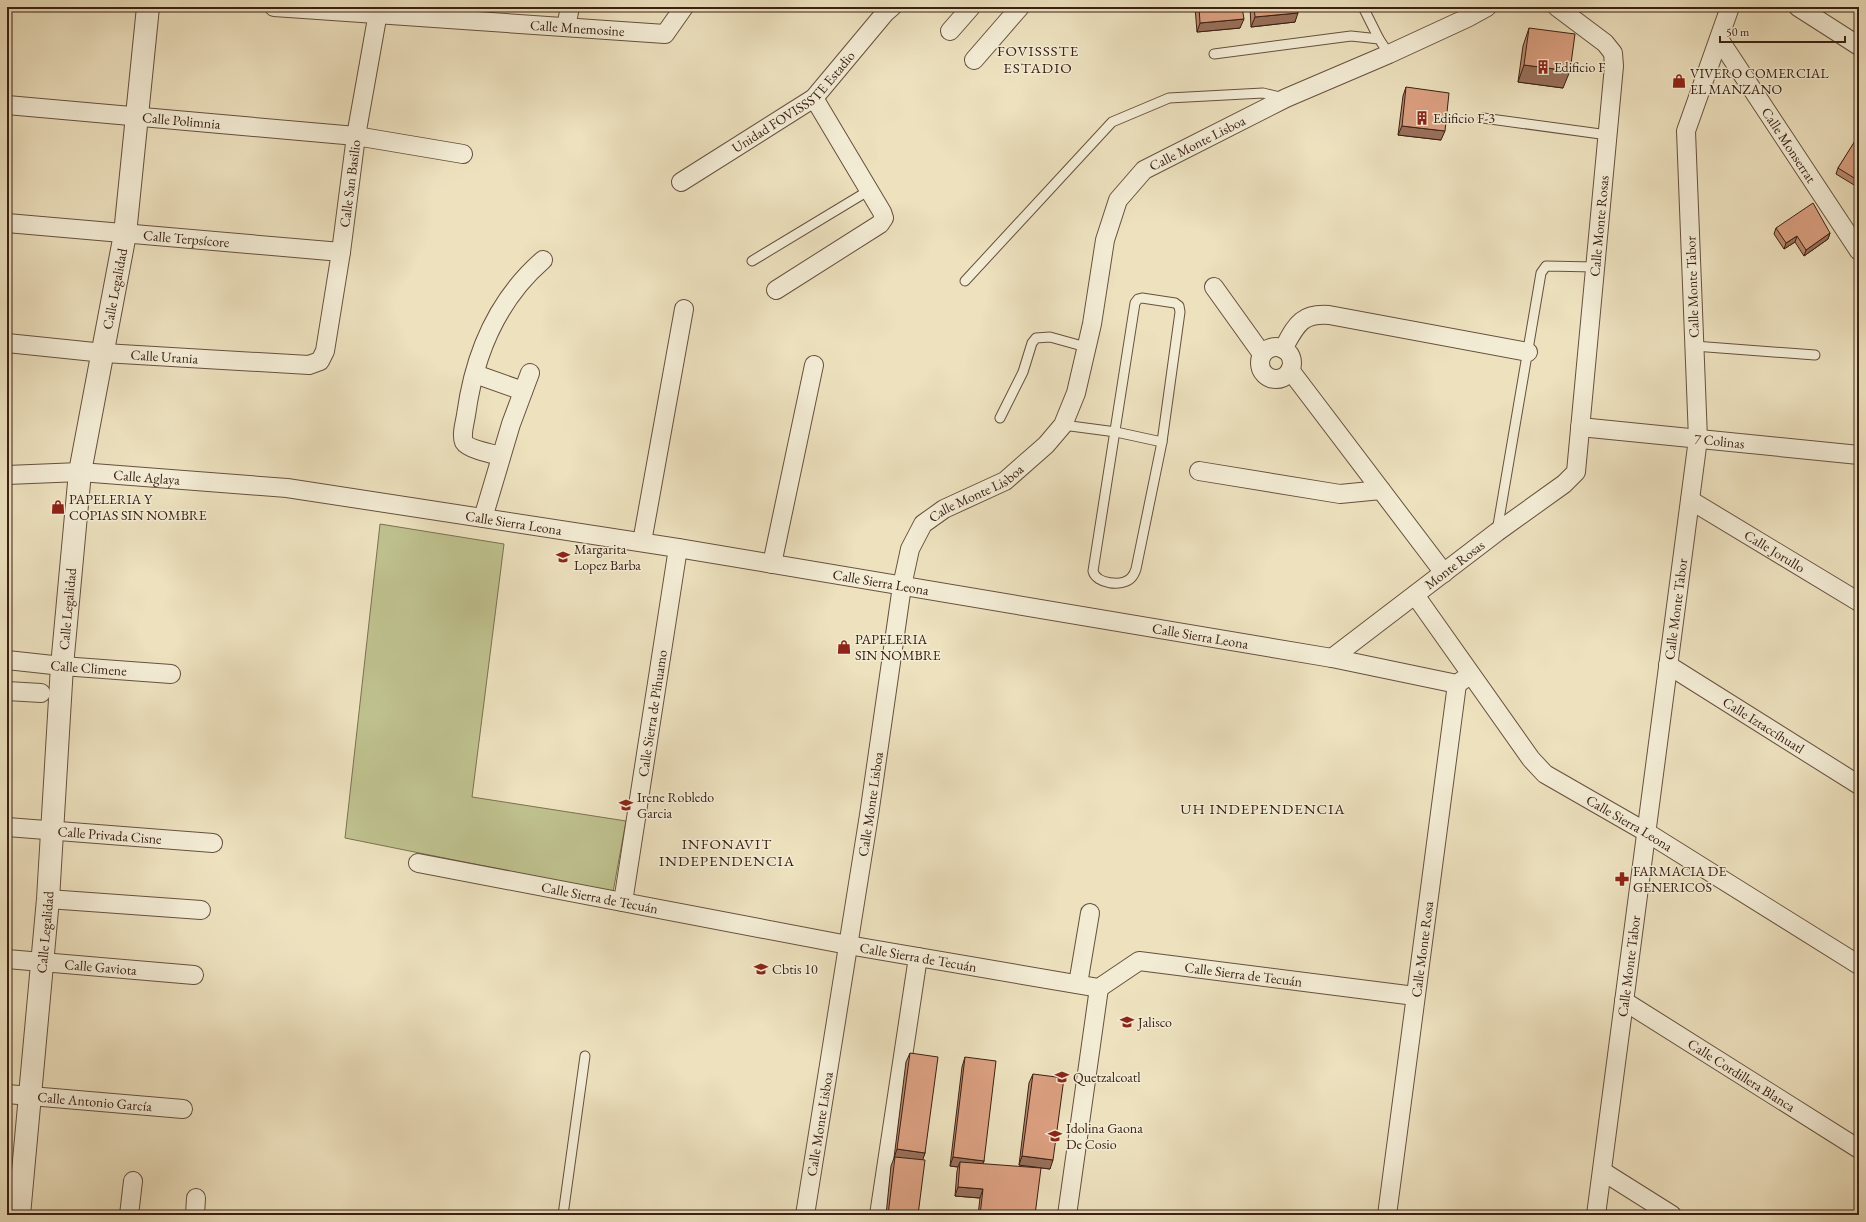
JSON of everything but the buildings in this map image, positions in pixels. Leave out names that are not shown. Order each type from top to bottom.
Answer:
[{"type":"street","name":"Calle Legalidad","points":[[19,1215],[43,962],[53,830],[62,666],[80,472],[104,353],[125,234],[148,7]]},
{"type":"street","name":"Calle Mnemosine","points":[[274,7],[379,11],[665,34],[684,7]]},
{"type":"street","points":[[566,27],[570,7]]},
{"type":"street","name":"Unidad FOVISSSTE Estadio","points":[[681,182],[814,98],[885,13],[892,7]]},
{"type":"street","points":[[950,31],[971,7]]},
{"type":"street","name":"Calle Monte Lisboa","points":[[805,1215],[869,815],[902,586],[910,549],[923,524],[944,508],[1005,480],[1046,445],[1064,425],[1076,393],[1092,324],[1105,240],[1118,200],[1144,170],[1286,98],[1388,54],[1467,18],[1487,7]]},
{"type":"street","name":"Calle Monte Rosas","points":[[1557,7],[1605,43],[1613,53],[1614,66],[1576,472]]},
{"type":"street","name":"Calle Monte Tabor","points":[[1596,1215],[1698,439],[1686,131],[1730,7]]},
{"type":"street","points":[[1798,7],[1859,46]]},
{"type":"street","points":[[974,60],[1012,10]]},
{"type":"street","name":"Calle San Basilio","points":[[320,361],[325,350],[341,252],[356,136],[379,11]]},
{"type":"street","name":"Calle Monserrat","points":[[1719,40],[1859,251]]},
{"type":"street","points":[[776,290],[880,224],[884,218],[882,212],[868,191],[814,98]]},
{"type":"street","name":"Calle Polimnia","points":[[7,105],[137,115],[356,136],[463,154]]},
{"type":"street","name":"Calle Terpsícore","points":[[7,223],[341,252]]},
{"type":"street","points":[[501,456],[468,447],[464,443],[463,437],[468,404],[482,349],[500,310],[521,280],[543,260]]},
{"type":"street","points":[[1214,287],[1262,354]]},
{"type":"street","points":[[642,542],[684,309]]},
{"type":"street","points":[[1283,349],[1296,325],[1306,318],[1317,314],[1528,352]]},
{"type":"street","name":"Calle Urania","points":[[7,344],[104,353],[309,365],[320,361]]},
{"type":"street","points":[[1290,370],[1280,378],[1268,377],[1263,373],[1260,367],[1262,354],[1272,348],[1283,349],[1291,358],[1290,370],[1444,573]]},
{"type":"street","points":[[772,564],[814,365]]},
{"type":"street","points":[[482,518],[501,456],[530,373]]},
{"type":"street","points":[[475,374],[523,391]]},
{"type":"street","name":"7 Colinas","points":[[1580,428],[1859,455]]},
{"type":"street","points":[[1199,471],[1340,494],[1381,490]]},
{"type":"street","name":"Calle Aglaya","points":[[7,475],[80,472],[286,488]]},
{"type":"street","name":"Monte Rosas","points":[[1332,658],[1497,532],[1564,484],[1576,472]]},
{"type":"street","name":"Calle Sierra Leona","points":[[286,488],[642,542],[1464,679]]},
{"type":"street","name":"Calle Jorullo","points":[[1690,500],[1859,602]]},
{"type":"street","name":"Calle Sierra de Pihuamo","points":[[623,902],[678,548]]},
{"type":"street","name":"Calle Sierra Leona","points":[[1415,595],[1464,679],[1545,774],[1646,832],[1859,965]]},
{"type":"street","name":"Calle Climene","points":[[7,660],[62,666],[171,674]]},
{"type":"street","name":"Calle Iztaccíhuatl","points":[[1668,665],[1859,785]]},
{"type":"street","name":"Calle Monte Rosa","points":[[1386,1215],[1415,996],[1464,679]]},
{"type":"street","points":[[7,691],[40,693]]},
{"type":"street","name":"Calle Privada Cisne","points":[[7,827],[213,844]]},
{"type":"street","name":"Calle Sierra de Tecuán","points":[[418,863],[848,945],[1099,988],[1140,961],[1415,996]]},
{"type":"street","points":[[48,899],[200,910]]},
{"type":"street","points":[[1078,984],[1090,913]]},
{"type":"street","points":[[879,1215],[918,957]]},
{"type":"street","name":"Calle Gaviota","points":[[7,959],[194,975]]},
{"type":"street","points":[[1067,1215],[1099,988]]},
{"type":"street","name":"Calle Cordillera Blanca","points":[[1624,1001],[1859,1149]]},
{"type":"street","name":"Calle Antonio García","points":[[7,1094],[183,1109]]},
{"type":"street","points":[[1602,1171],[1672,1215]]},
{"type":"street","points":[[129,1215],[133,1181]]},
{"type":"street","points":[[7,1214],[19,1215]]},
{"type":"lane","points":[[1363,7],[1388,54]]},
{"type":"lane","points":[[1214,54],[1351,36],[1379,39]]},
{"type":"lane","points":[[965,281],[1112,122],[1169,98],[1263,93],[1286,98]]},
{"type":"lane","points":[[1483,118],[1608,135]]},
{"type":"lane","points":[[752,261],[868,191]]},
{"type":"lane","points":[[1497,532],[1541,273],[1546,266],[1595,267]]},
{"type":"lane","points":[[1142,298],[1174,303],[1179,306],[1180,312],[1162,442],[1136,569],[1131,578],[1125,581],[1114,583],[1098,580],[1094,577],[1093,572],[1136,303],[1138,299],[1142,298]]},
{"type":"lane","points":[[1000,418],[1023,372],[1032,343],[1036,338],[1050,337],[1086,347]]},
{"type":"lane","points":[[1694,346],[1815,355]]},
{"type":"lane","points":[[1064,425],[1116,432],[1162,442]]},
{"type":"lane","points":[[563,1215],[585,1056]]},
{"type":"green space","points":[[380,524],[504,544],[472,797],[626,821],[613,892],[345,838]]},
{"type":"place","name":"Edificio F","points":[[1543,67]]},
{"type":"place","name":"VIVERO COMERCIAL EL MANZANO","points":[[1679,81]]},
{"type":"place","name":"Edificio F-3","points":[[1422,118]]},
{"type":"place","name":"PAPELERIA Y COPIAS SIN NOMBRE","points":[[58,507]]},
{"type":"place","name":"Margarita Lopez Barba","points":[[563,557]]},
{"type":"place","name":"PAPELERIA SIN NOMBRE","points":[[844,647]]},
{"type":"place","name":"Irene Robledo Garcia","points":[[626,805]]},
{"type":"place","name":"FARMACIA DE GENERICOS","points":[[1622,879]]},
{"type":"place","name":"Cbtis 10","points":[[761,969]]},
{"type":"place","name":"Jalisco","points":[[1127,1022]]},
{"type":"place","name":"Quetzalcoatl","points":[[1062,1077]]},
{"type":"place","name":"Idolina Gaona De Cosio","points":[[1055,1136]]},
{"type":"district","name":"FOVISSSTE ESTADIO","points":[[1038,60]]},
{"type":"district","name":"UH INDEPENDENCIA","points":[[1263,809]]},
{"type":"district","name":"INFONAVIT INDEPENDENCIA","points":[[727,852]]}]
